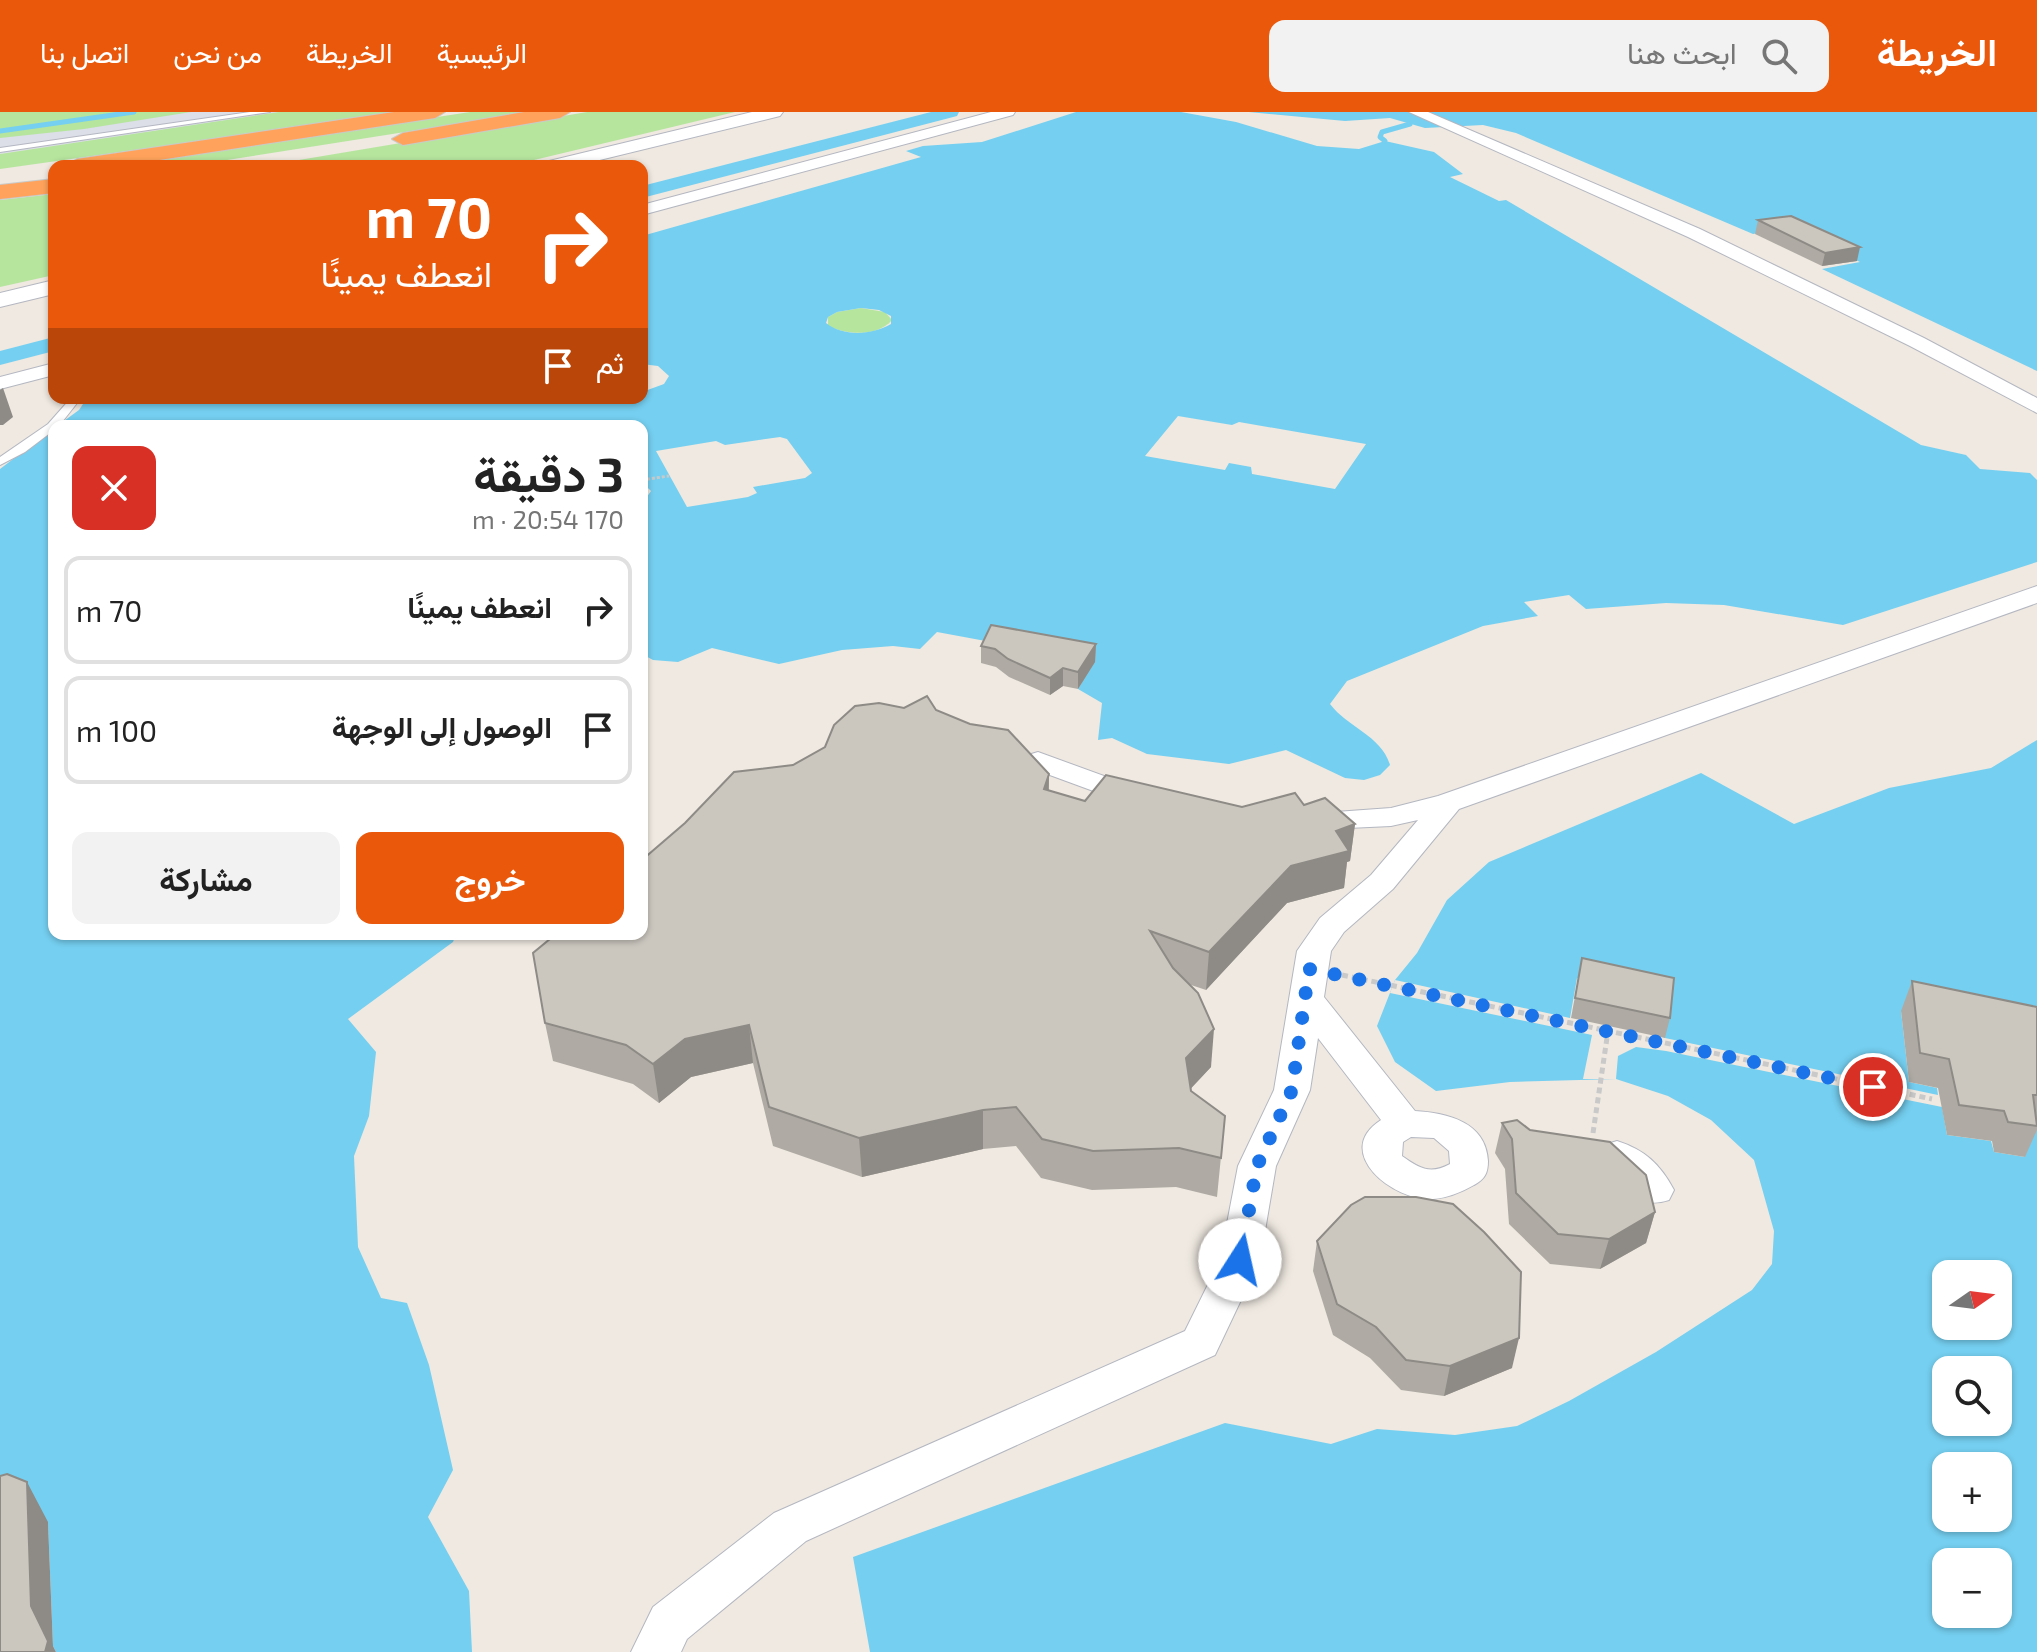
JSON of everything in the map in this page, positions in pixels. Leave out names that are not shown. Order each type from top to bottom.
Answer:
[{"type":"highway","points":[[117,160],[435,112]]},
{"type":"highway","points":[[380,143],[560,112]]},
{"type":"highway","points":[[256,160],[303,154]]},
{"type":"highway","points":[[0,175],[48,170]]},
{"type":"highway","points":[[0,192],[48,187]]},
{"type":"street","points":[[577,160],[774,112]]},
{"type":"street","points":[[648,208],[1008,112]]},
{"type":"street","points":[[1416,112],[1694,233],[1917,342],[2037,407]]},
{"type":"street","points":[[0,300],[48,288]]},
{"type":"street","points":[[0,383],[48,371]]},
{"type":"street","points":[[1275,823],[1391,817],[1448,803],[2037,594]]},
{"type":"street","points":[[1038,761],[1119,794],[1162,804]]},
{"type":"street","points":[[656,1652],[670,1623],[790,1527],[1200,1343],[1240,1260],[1257,1166],[1292,1090],[1314,951],[1332,925],[1382,882],[1448,803]]},
{"type":"street","points":[[1307,983],[1404,1123]]},
{"type":"street","points":[[1404,1123],[1443,1126],[1485,1144],[1469,1171],[1444,1186],[1408,1181],[1383,1161],[1384,1136],[1404,1123]]},
{"type":"street","points":[[1584,1145],[1628,1159],[1655,1190]]},
{"type":"lane","points":[[0,150],[266,112]]},
{"type":"lane","points":[[58,420],[73,404]]},
{"type":"lane","points":[[0,462],[48,428]]},
{"type":"path","points":[[648,479],[669,476]]},
{"type":"path","points":[[1307,983],[1608,1031],[1932,1099]]},
{"type":"path","points":[[1584,1145],[1608,1031]]},
{"type":"shaded area","points":[[0,112],[291,112],[0,154]]},
{"type":"green space","points":[[0,112],[191,112],[84,129],[0,138]]},
{"type":"green space","points":[[279,112],[404,112],[0,169],[0,154]]},
{"type":"green space","points":[[470,112],[532,112],[227,160],[155,160]]},
{"type":"green space","points":[[587,112],[735,112],[534,160],[299,160]]},
{"type":"green space","points":[[48,195],[48,276],[0,287],[0,200]]},
{"type":"green space","points":[[861,308],[885,312],[892,320],[886,326],[862,333],[828,326],[828,317],[837,312]]},
{"type":"water","points":[[1076,112],[1181,112],[1236,122],[1317,146],[1359,149],[1385,141],[1434,152],[1463,174],[1450,177],[1499,201],[1506,200],[1921,445],[1966,455],[1980,469],[2030,473],[2037,480],[2037,562],[1843,625],[1724,605],[1666,603],[1586,609],[1569,595],[1524,602],[1538,616],[1483,626],[1347,681],[1330,704],[1380,746],[1390,765],[1380,775],[1364,780],[1345,778],[1286,750],[1229,764],[1147,754],[1112,738],[1098,740],[1102,703],[1078,689],[1094,661],[937,632],[920,649],[893,646],[842,650],[779,664],[712,648],[678,662],[653,660],[648,657],[648,495],[651,491],[648,488],[648,420],[65,420],[83,404],[648,404],[648,390],[664,384],[669,376],[658,366],[648,365],[648,234],[921,157],[906,151],[923,146],[982,142]],"holes":[[[861,308],[879,310],[891,316],[891,324],[875,330],[858,333],[841,331],[826,323],[828,317],[837,312]],[[1178,416],[1232,425],[1239,422],[1366,444],[1335,489],[1252,474],[1251,467],[1229,463],[1225,470],[1145,456]],[[780,437],[787,439],[812,473],[805,478],[753,487],[757,493],[748,497],[687,507],[656,451],[716,441],[725,445]]]},
{"type":"water","points":[[1249,112],[2037,112],[2037,371],[1822,269],[1860,262],[1788,229],[1753,234],[1516,133],[1483,125],[1425,128],[1390,118],[1345,121]]},
{"type":"water","points":[[48,433],[48,940],[454,940],[348,1019],[376,1052],[369,1116],[354,1156],[358,1247],[381,1298],[407,1303],[429,1365],[453,1470],[428,1517],[469,1591],[472,1652],[56,1652],[53,1646],[48,1522],[0,1520],[0,469]]},
{"type":"water","points":[[2037,740],[2037,1652],[870,1652],[853,1557],[1225,1423],[1331,1444],[1377,1429],[1455,1435],[1517,1426],[1656,1352],[1752,1290],[1772,1264],[1774,1231],[1754,1160],[1711,1120],[1668,1096],[1616,1079],[1510,1082],[1436,1091],[1395,1062],[1377,1026],[1395,980],[1417,953],[1447,900],[1489,862],[1701,773],[1794,824],[1889,788],[1991,768]]},
{"type":"pier","points":[[1577,978],[1665,1038],[1938,1095],[1937,1088],[1909,1082],[1901,1011],[2020,1125],[2025,1157],[1994,1152],[1991,1141],[1947,1135],[1942,1107],[1666,1051],[1636,1047],[1618,1056],[1616,1079],[1583,1079],[1592,1035],[1390,993],[1395,980],[1570,1018]]},
{"type":"building","points":[[1791,216],[1860,247],[1825,253],[1758,220]]},
{"type":"building","points":[[991,625],[1096,644],[1078,672],[1063,668],[1050,678],[1008,659],[995,649],[981,646]]},
{"type":"building","points":[[927,696],[936,710],[970,724],[1008,730],[1049,774],[1044,789],[1085,801],[1106,775],[1242,807],[1295,793],[1304,805],[1325,798],[1355,824],[1336,831],[1349,851],[1291,866],[1209,952],[1150,931],[1173,968],[1198,993],[1214,1029],[1186,1058],[1191,1091],[1225,1116],[1221,1158],[1179,1148],[1093,1151],[1042,1139],[1016,1107],[983,1110],[859,1138],[769,1107],[749,1025],[685,1039],[653,1064],[626,1045],[545,1023],[533,953],[549,940],[648,940],[648,855],[685,823],[734,772],[793,765],[825,747],[834,725],[855,706],[879,703],[904,708]]},
{"type":"building","points":[[1582,958],[1674,978],[1670,1018],[1575,998]]},
{"type":"building","points":[[1912,981],[2037,1007],[2037,1095],[2033,1095],[2037,1126],[2008,1122],[2004,1111],[1959,1105],[1949,1059],[1920,1053]]},
{"type":"building","points":[[1517,1120],[1530,1130],[1610,1142],[1646,1175],[1655,1212],[1609,1239],[1558,1234],[1516,1193],[1512,1139],[1502,1123]]},
{"type":"building","points":[[1365,1197],[1416,1197],[1453,1204],[1484,1232],[1521,1272],[1519,1338],[1450,1366],[1406,1360],[1376,1327],[1337,1304],[1317,1241],[1351,1205]]},
{"type":"building","points":[[7,1474],[27,1482],[31,1606],[48,1641],[45,1652],[0,1652],[0,1476]]},
{"type":"waterway","points":[[0,131],[134,112]]},
{"type":"waterway","points":[[648,190],[951,112]]},
{"type":"waterway","points":[[1385,141],[1380,137],[1382,132],[1410,124]]},
{"type":"waterway","points":[[0,358],[48,346]]},
{"type":"route","points":[[1240,1260],[1257,1166],[1292,1090],[1309,969],[1873,1087]]}]
